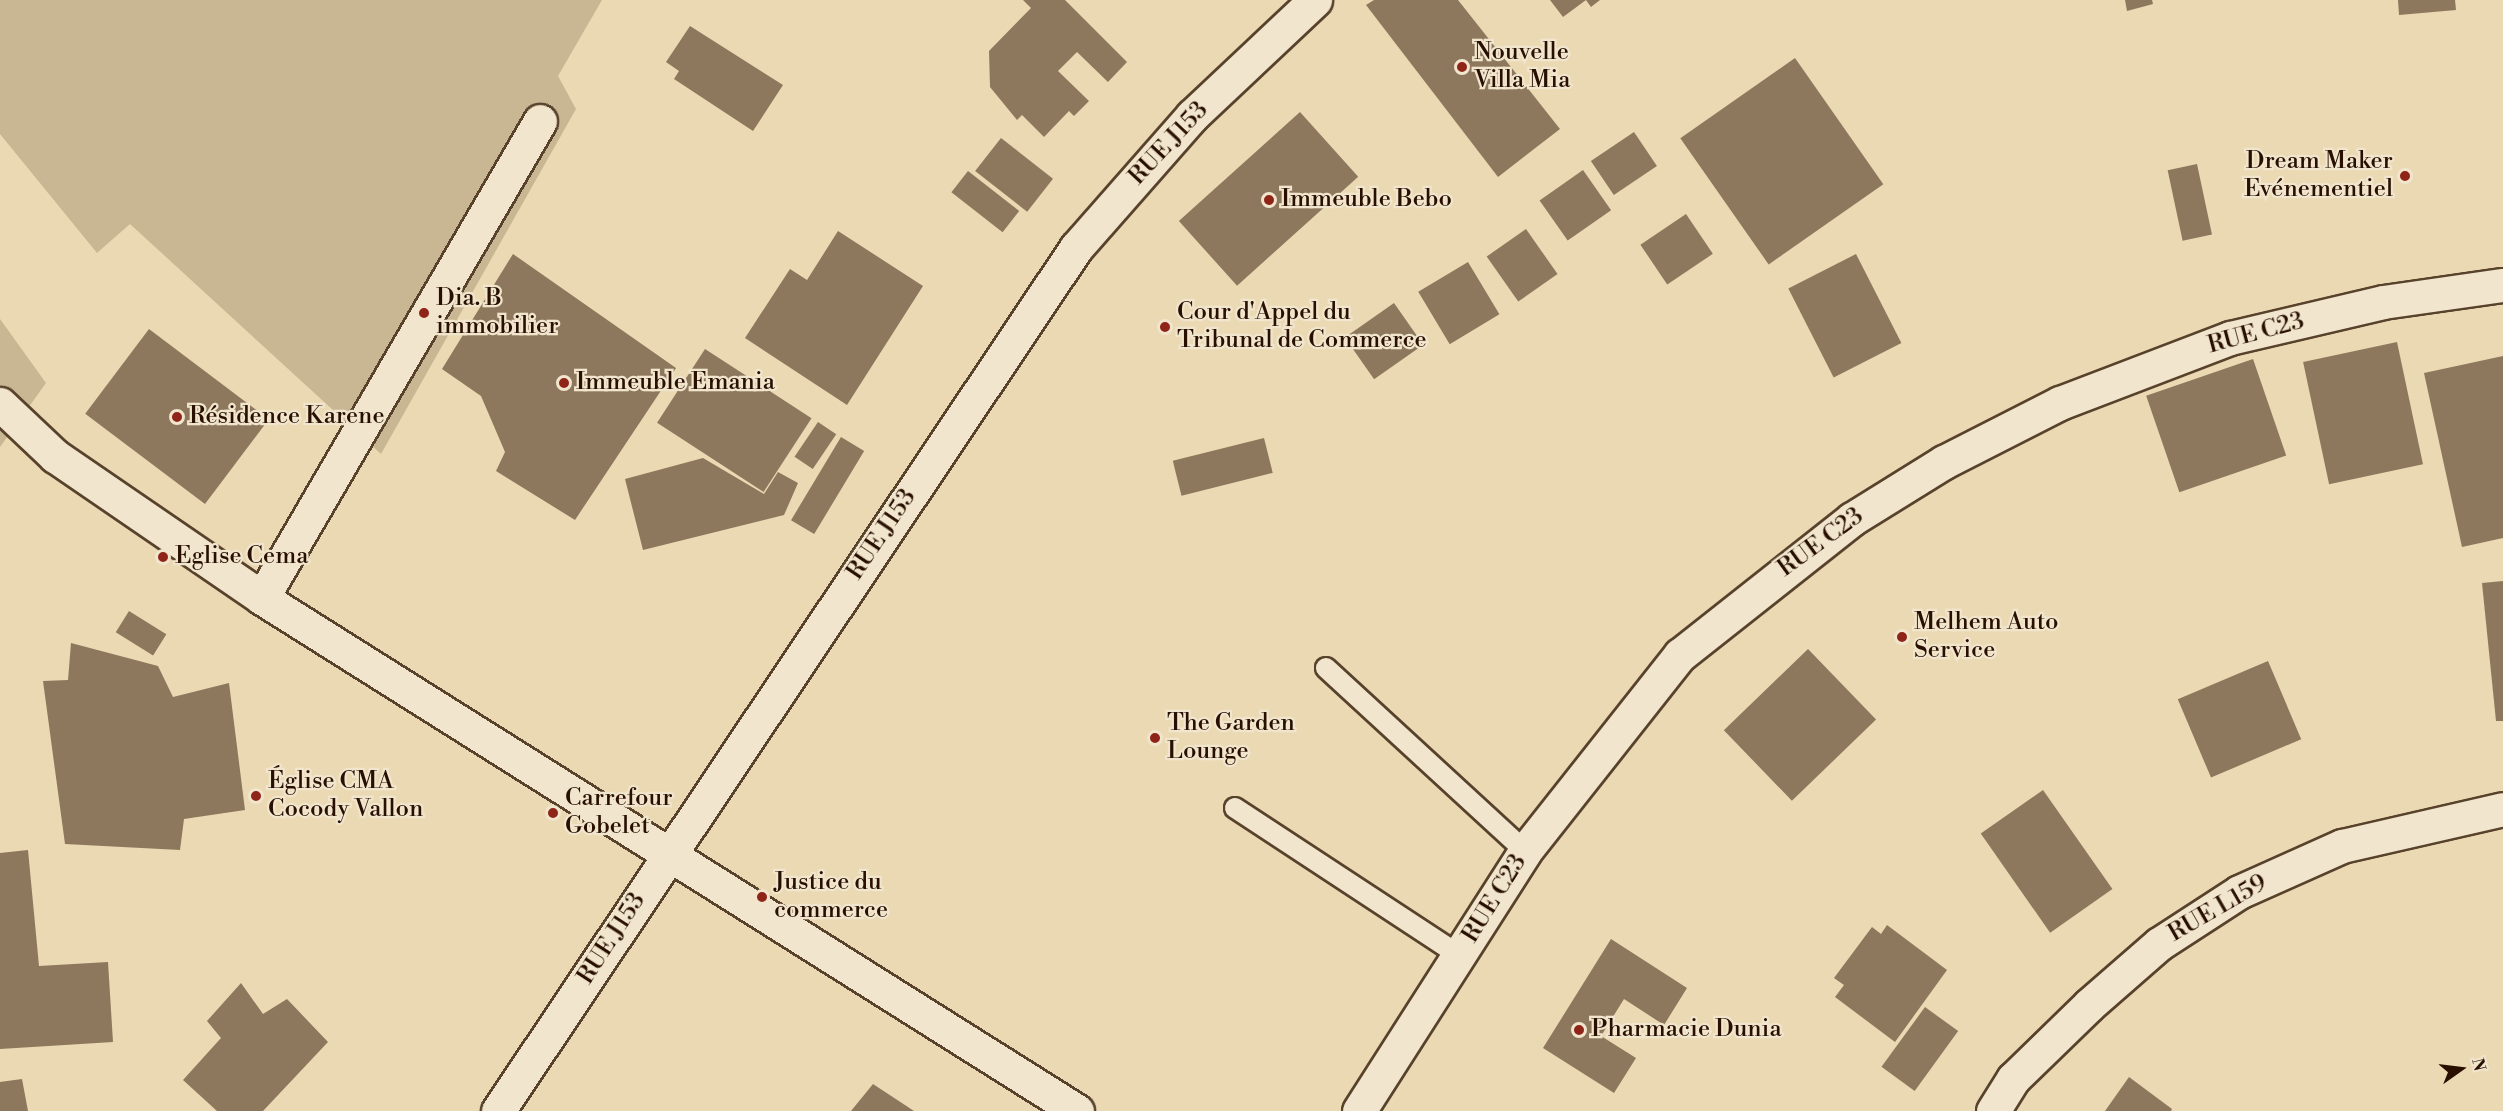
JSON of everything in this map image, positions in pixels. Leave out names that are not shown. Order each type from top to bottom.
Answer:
[{"type":"street","name":"RUE J153","points":[[498,1111],[666,855],[1076,248],[1192,116],[1315,0]]},
{"type":"street","points":[[262,598],[540,121]]},
{"type":"street","name":"RUE C23","points":[[1359,1111],[1525,850],[1680,656],[1852,519],[1944,462],[2060,403],[2230,338],[2383,302],[2503,285]]},
{"type":"street","points":[[0,404],[55,456],[262,598],[666,855],[1077,1111]]},
{"type":"street","name":"RUE L159","points":[[1993,1111],[2013,1079],[2089,1005],[2159,944],[2239,891],[2342,846],[2503,809]]},
{"type":"lane","points":[[1326,668],[1525,850]]},
{"type":"lane","points":[[1235,808],[1459,955]]},
{"type":"shaded area","points":[[0,0],[602,0],[558,76],[576,109],[381,454],[130,224],[97,253],[0,134]]},
{"type":"shaded area","points":[[0,319],[46,383],[0,447]]},
{"type":"building","points":[[1023,0],[1065,0],[1127,62],[1108,82],[1077,52],[1058,71],[1089,101],[1074,116],[1069,111],[1044,137],[1022,115],[1017,120],[990,87],[989,51],[1031,8]]},
{"type":"building","name":"Nouvelle Villa Mia","points":[[1374,0],[1458,0],[1560,129],[1498,177],[1366,5]]},
{"type":"building","points":[[1550,0],[1586,0],[1563,17]]},
{"type":"building","points":[[1586,0],[1600,0],[1591,7]]},
{"type":"building","points":[[2125,0],[2152,0],[2153,4],[2127,11]]},
{"type":"building","points":[[2398,0],[2455,0],[2456,10],[2399,15]]},
{"type":"building","points":[[690,26],[783,85],[753,131],[674,79],[679,71],[666,62]]},
{"type":"building","points":[[1795,58],[1883,184],[1769,264],[1680,138]]},
{"type":"building","name":"Immeuble Bebo","points":[[1300,112],[1358,177],[1237,286],[1179,221]]},
{"type":"building","points":[[1634,132],[1657,166],[1614,195],[1591,161]]},
{"type":"building","points":[[1001,138],[1053,179],[1027,212],[975,171]]},
{"type":"building","points":[[2197,164],[2212,234],[2183,241],[2168,170]]},
{"type":"building","points":[[1583,170],[1611,210],[1568,241],[1540,200]]},
{"type":"building","points":[[968,171],[1019,211],[1003,232],[951,192]]},
{"type":"building","points":[[1686,214],[1713,254],[1667,285],[1640,245]]},
{"type":"building","points":[[1526,229],[1558,274],[1518,302],[1487,257]]},
{"type":"building","points":[[838,231],[923,286],[847,405],[745,338],[790,269],[807,280]]},
{"type":"building","name":"Immeuble Emania","points":[[513,254],[676,368],[575,520],[496,471],[505,452],[481,396],[442,369]]},
{"type":"building","points":[[1856,254],[1901,343],[1834,378],[1788,289]]},
{"type":"building","points":[[1468,262],[1499,314],[1450,344],[1418,292]]},
{"type":"building","points":[[1394,303],[1423,345],[1374,379],[1345,337]]},
{"type":"building","name":"Résidence Karene","points":[[149,329],[269,419],[205,504],[85,414]]},
{"type":"building","points":[[2397,342],[2423,464],[2329,484],[2303,362]]},
{"type":"building","points":[[705,349],[812,418],[764,492],[657,423]]},
{"type":"building","points":[[2503,356],[2503,538],[2462,547],[2424,373]]},
{"type":"building","points":[[2253,359],[2286,455],[2179,492],[2146,396]]},
{"type":"building","points":[[818,422],[836,434],[813,469],[795,457]]},
{"type":"building","points":[[841,437],[864,451],[814,534],[791,520]]},
{"type":"building","points":[[1264,438],[1273,473],[1182,496],[1173,461]]},
{"type":"building","points":[[703,458],[764,494],[778,472],[798,483],[784,515],[643,550],[625,479]]},
{"type":"building","points":[[2503,581],[2503,721],[2496,721],[2482,583]]},
{"type":"building","points":[[129,611],[166,634],[153,656],[116,632]]},
{"type":"building","points":[[71,643],[158,666],[173,697],[229,683],[245,810],[184,819],[180,850],[65,844],[43,681],[68,680]]},
{"type":"building","points":[[1808,649],[1876,719],[1792,801],[1724,730]]},
{"type":"building","points":[[2268,661],[2301,739],[2211,778],[2178,699]]},
{"type":"building","points":[[2043,790],[2112,889],[2050,933],[1981,834]]},
{"type":"building","points":[[28,850],[39,966],[108,962],[113,1042],[0,1049],[0,853]]},
{"type":"building","points":[[1887,925],[1947,970],[1895,1042],[1835,997],[1844,985],[1834,978],[1872,927],[1881,934]]},
{"type":"building","points":[[1611,939],[1687,988],[1664,1025],[1624,999],[1601,1036],[1636,1058],[1614,1093],[1543,1048]]},
{"type":"building","points":[[241,983],[263,1014],[287,999],[328,1042],[263,1111],[217,1111],[183,1080],[221,1038],[207,1021]]},
{"type":"building","points":[[1925,1007],[1958,1031],[1915,1091],[1882,1067]]},
{"type":"building","points":[[2129,1077],[2172,1109],[2171,1111],[2105,1111]]},
{"type":"building","points":[[22,1079],[28,1111],[0,1111],[0,1082]]},
{"type":"building","points":[[873,1084],[914,1111],[851,1111]]},
{"type":"place","name":"Nouvelle Villa Mia","points":[[1462,67]]},
{"type":"place","name":"Dream Maker Evénementiel","points":[[2405,176]]},
{"type":"place","name":"Immeuble Bebo","points":[[1269,200]]},
{"type":"place","name":"Dia. B immobilier","points":[[424,313]]},
{"type":"place","name":"Cour d'Appel du Tribunal de Commerce","points":[[1165,327]]},
{"type":"place","name":"Immeuble Emania","points":[[564,383]]},
{"type":"place","name":"Résidence Karene","points":[[177,417]]},
{"type":"place","name":"Eglise Cema","points":[[163,557]]},
{"type":"place","name":"Melhem Auto Service","points":[[1902,637]]},
{"type":"place","name":"The Garden Lounge","points":[[1155,738]]},
{"type":"place","name":"Église CMA Cocody Vallon","points":[[256,796]]},
{"type":"place","name":"Carrefour Gobelet","points":[[553,813]]},
{"type":"place","name":"Justice du commerce","points":[[762,897]]},
{"type":"place","name":"Pharmacie Dunia","points":[[1579,1030]]}]
